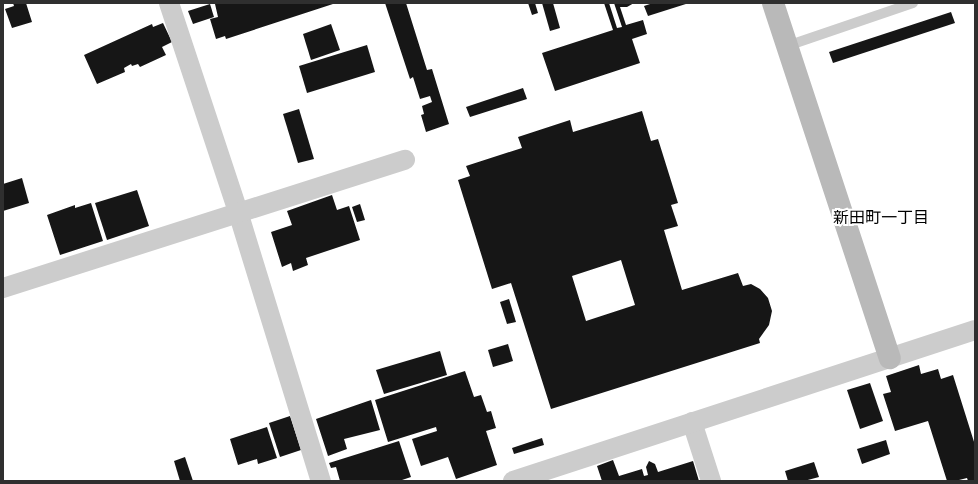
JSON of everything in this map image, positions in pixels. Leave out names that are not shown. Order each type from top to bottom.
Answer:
[{"type":"street","points":[[169,3],[238,212],[321,481]]},
{"type":"street","points":[[773,3],[890,358]]},
{"type":"street","points":[[3,288],[405,160]]},
{"type":"street","points":[[513,481],[975,330]]},
{"type":"street","points":[[692,422],[711,481]]},
{"type":"lane","points":[[786,46],[913,3]]},
{"type":"building","points":[[13,3],[26,3],[32,22],[12,28],[5,9],[14,6]]},
{"type":"building","points":[[336,3],[226,39],[225,36],[216,39],[210,19],[218,17],[215,4]]},
{"type":"building","points":[[385,3],[406,3],[427,70],[432,69],[449,124],[426,132],[421,115],[424,114],[422,106],[432,102],[430,96],[420,99],[413,77],[410,79]]},
{"type":"building","points":[[528,3],[535,3],[538,13],[532,15]]},
{"type":"building","points":[[542,3],[553,3],[560,28],[550,31]]},
{"type":"building","points":[[604,3],[609,3],[617,28],[622,27],[614,3],[634,3],[627,7],[620,7],[626,25],[643,20],[647,34],[632,39],[640,63],[555,91],[542,53],[613,30]]},
{"type":"building","points":[[653,3],[689,3],[648,16],[644,6]]},
{"type":"building","points":[[210,4],[214,17],[193,24],[188,11]]},
{"type":"building","points":[[951,12],[955,23],[833,63],[829,52]]},
{"type":"building","points":[[163,23],[172,42],[162,47],[166,55],[140,67],[138,64],[132,66],[131,64],[124,68],[125,72],[97,84],[84,55],[152,24],[153,27]]},
{"type":"building","points":[[331,24],[340,50],[311,60],[303,34]]},
{"type":"building","points":[[367,45],[375,72],[307,93],[299,66]]},
{"type":"building","points":[[523,88],[527,99],[470,117],[466,107]]},
{"type":"building","points":[[299,109],[314,159],[298,163],[283,114]]},
{"type":"building","points":[[642,111],[651,141],[658,139],[678,203],[671,205],[678,226],[664,230],[682,290],[738,273],[743,286],[751,284],[760,289],[768,298],[772,311],[769,325],[759,339],[760,343],[551,409],[511,283],[492,289],[458,180],[470,176],[466,166],[522,148],[518,137],[570,120],[573,132]],"holes":[[[621,260],[635,305],[586,321],[572,276]]]},
{"type":"building","points":[[22,178],[29,203],[3,211],[3,184]]},
{"type":"building","points":[[137,190],[149,226],[107,240],[95,203]]},
{"type":"building","points":[[332,195],[337,210],[349,206],[360,240],[306,258],[308,265],[293,271],[291,263],[282,267],[271,232],[292,225],[287,211]]},
{"type":"building","points":[[91,203],[103,241],[60,255],[47,215],[75,205],[75,208]]},
{"type":"building","points":[[360,204],[365,220],[357,222],[352,207]]},
{"type":"building","points":[[509,299],[516,322],[507,324],[500,302]]},
{"type":"building","points":[[508,344],[513,361],[493,367],[488,350]]},
{"type":"building","points":[[440,351],[447,375],[384,394],[376,370]]},
{"type":"building","points":[[919,365],[921,374],[938,369],[941,379],[953,375],[975,445],[975,481],[968,481],[967,478],[947,481],[928,421],[895,431],[883,394],[891,392],[886,376]]},
{"type":"building","points":[[465,371],[474,397],[481,395],[487,412],[491,411],[496,428],[486,431],[497,465],[456,479],[448,457],[421,466],[412,439],[437,431],[436,427],[388,442],[375,400]]},
{"type":"building","points":[[870,383],[883,421],[860,429],[847,390]]},
{"type":"building","points":[[371,400],[380,430],[344,439],[347,449],[328,456],[316,419]]},
{"type":"building","points":[[290,416],[301,450],[280,457],[269,423]]},
{"type":"building","points":[[267,427],[277,458],[258,464],[257,459],[238,465],[230,439]]},
{"type":"building","points":[[542,438],[544,445],[514,454],[512,448]]},
{"type":"building","points":[[886,440],[890,454],[862,464],[857,449]]},
{"type":"building","points":[[399,441],[411,477],[399,481],[340,481],[336,467],[331,468],[329,463]]},
{"type":"building","points":[[185,457],[193,481],[180,481],[174,461]]},
{"type":"building","points":[[613,460],[619,476],[642,469],[644,476],[648,475],[646,467],[649,461],[655,464],[658,472],[693,461],[699,481],[602,481],[597,466]]},
{"type":"building","points":[[814,462],[819,477],[804,481],[788,481],[785,471]]},
{"type":"district","name":"新田町一丁目","points":[[881,218]]}]
